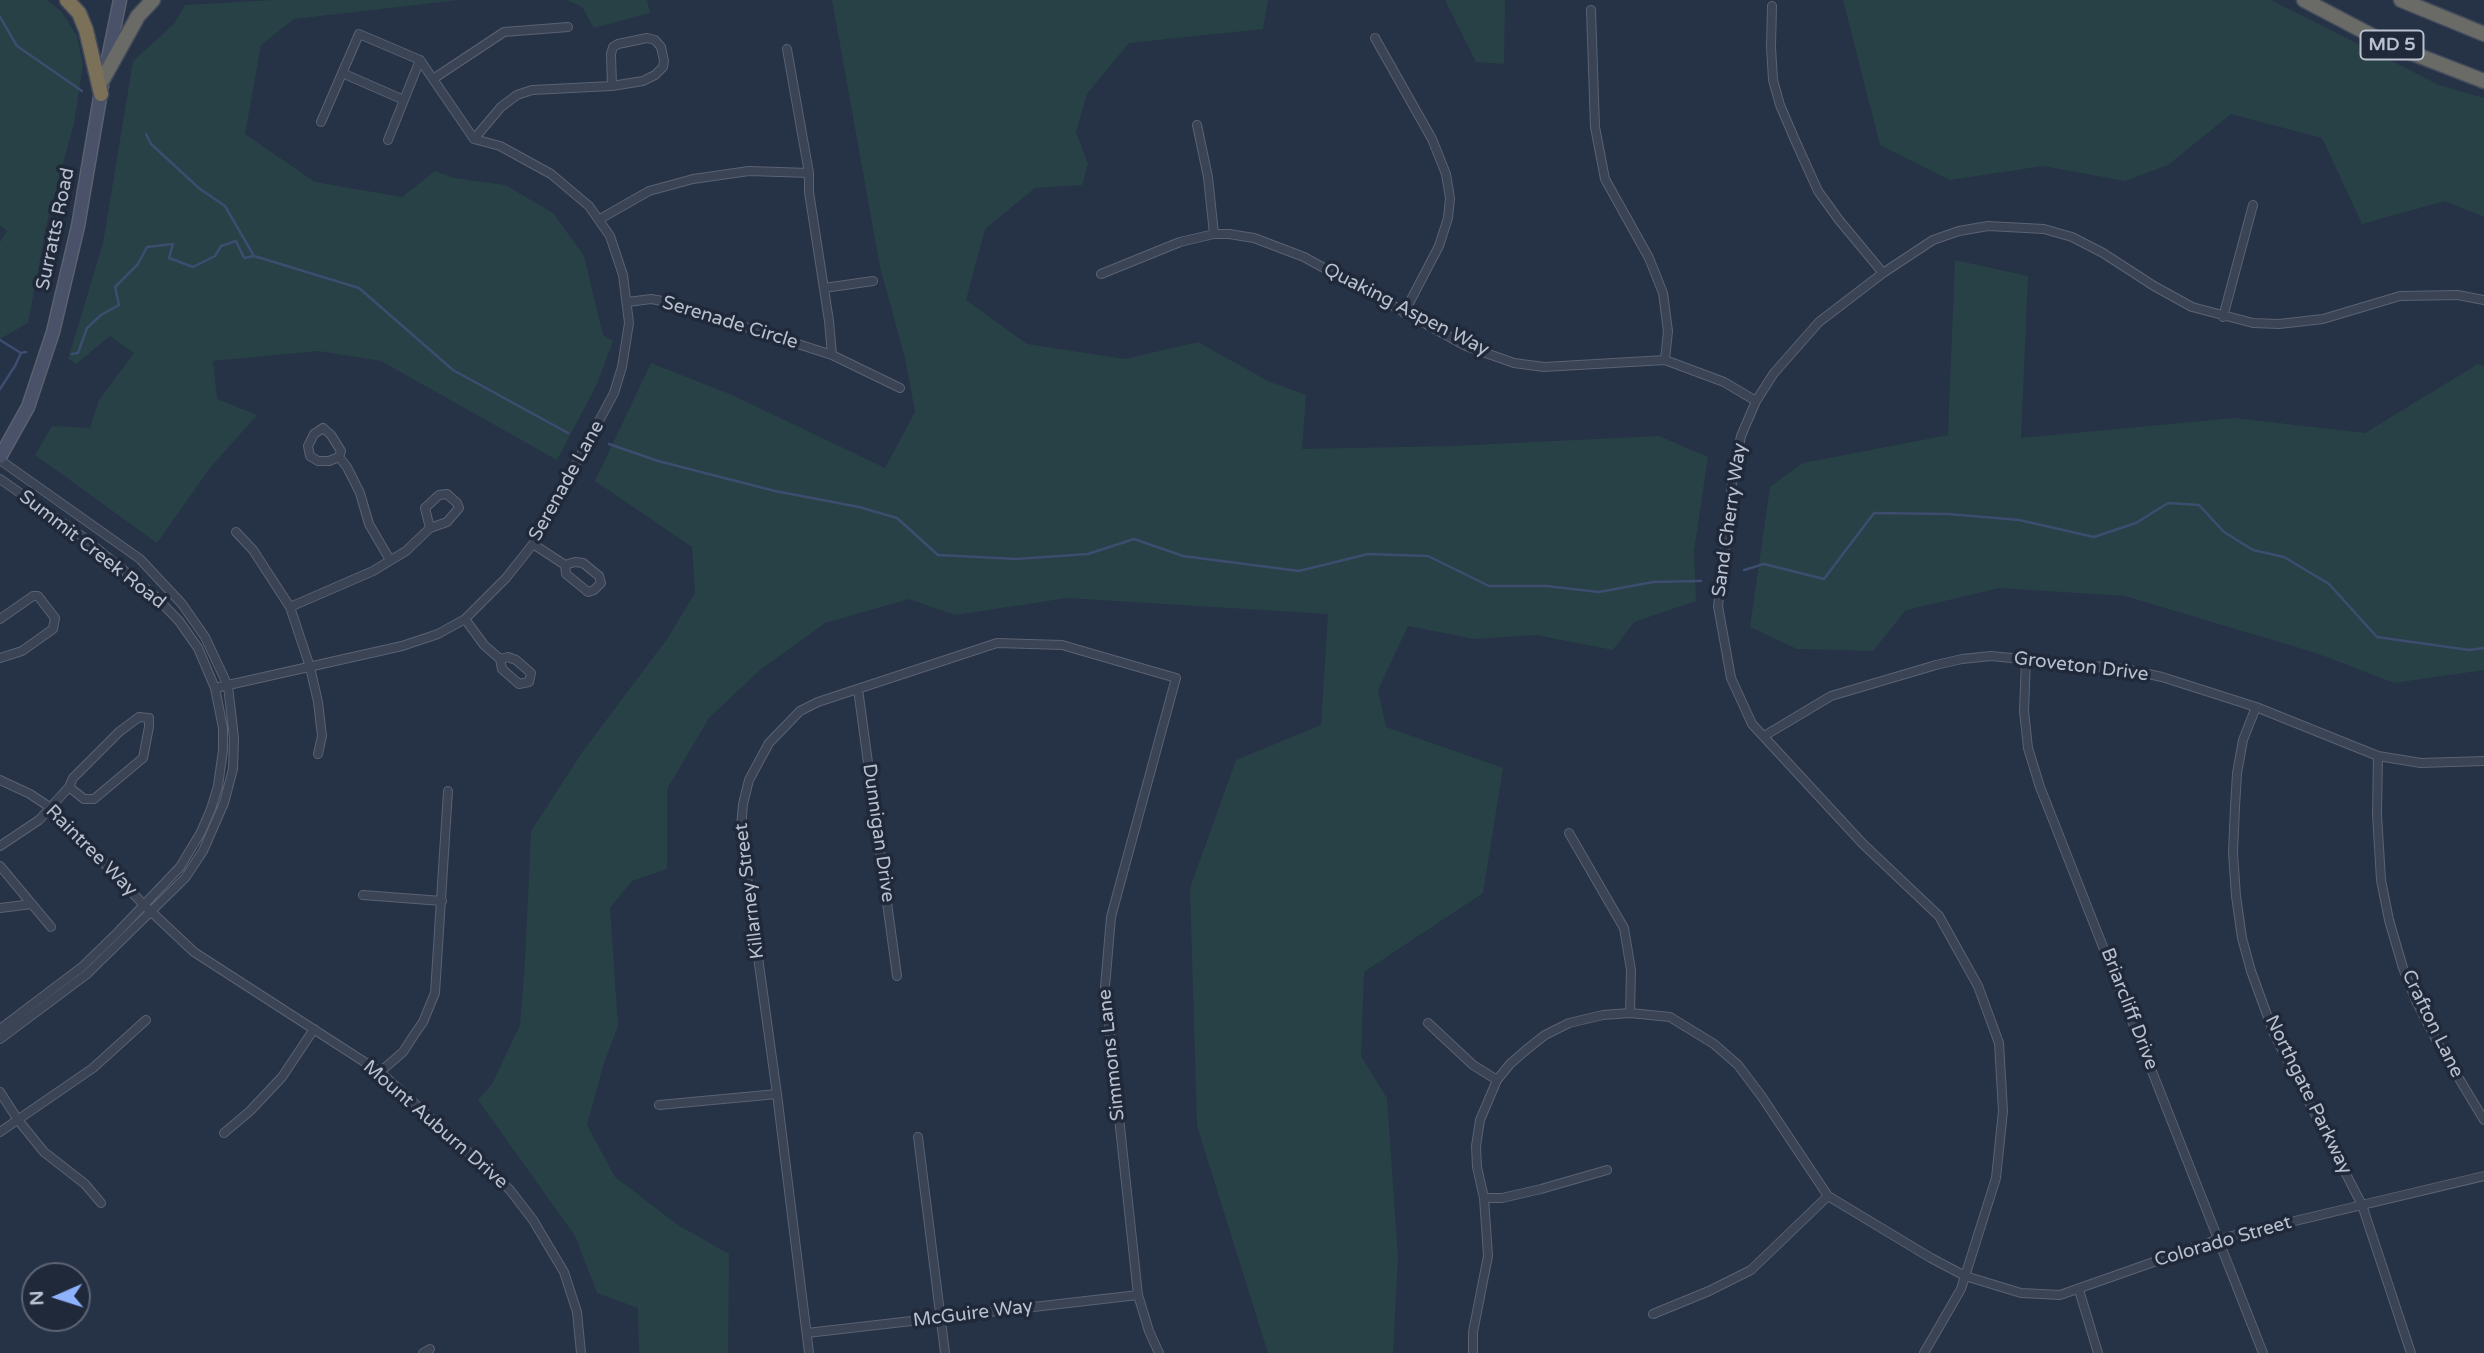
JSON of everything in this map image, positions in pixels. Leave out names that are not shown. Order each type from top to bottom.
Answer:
[{"type":"highway","points":[[67,0],[79,13],[86,30],[101,94]]},
{"type":"highway","points":[[103,79],[138,16],[153,0]]},
{"type":"highway","name":"MD 5","points":[[2304,0],[2386,43],[2484,81]]},
{"type":"highway","name":"MD 5","points":[[2401,0],[2484,34]]},
{"type":"main road","name":"Surratts Road","points":[[0,458],[28,407],[53,332],[78,226],[103,79],[120,0]]},
{"type":"street","points":[[1772,6],[1773,80],[1780,105],[1818,191],[1883,274]]},
{"type":"street","points":[[1591,10],[1595,127],[1605,179],[1649,258],[1663,293],[1668,331],[1665,360]]},
{"type":"street","points":[[433,79],[504,32],[568,27]]},
{"type":"street","points":[[321,122],[359,34],[420,60],[474,139],[501,107],[524,92],[612,86],[643,81],[659,71],[664,61],[658,42],[652,38],[642,38],[612,47],[612,86]]},
{"type":"street","points":[[1375,38],[1432,139],[1446,174],[1450,198],[1448,218],[1440,246],[1404,313]]},
{"type":"street","points":[[787,49],[809,173],[809,192],[832,355]]},
{"type":"street","points":[[388,141],[420,60]]},
{"type":"street","points":[[342,73],[404,100]]},
{"type":"street","points":[[1197,125],[1208,177],[1213,234]]},
{"type":"street","name":"Serenade Lane","points":[[215,688],[402,646],[438,634],[465,618],[506,578],[533,544],[614,393],[627,347],[629,323],[628,302],[619,258],[610,236],[589,205],[551,174],[500,146],[474,139]]},
{"type":"street","points":[[600,219],[649,191],[693,179],[749,172],[809,173]]},
{"type":"street","points":[[2223,317],[2253,205]]},
{"type":"street","name":"Sand Cherry Way","points":[[1924,1353],[1961,1289],[1996,1178],[2003,1111],[1999,1043],[1978,986],[1939,916],[1863,844],[1752,724],[1731,678],[1718,606],[1732,484],[1741,436],[1756,401],[1774,373],[1819,322],[1933,240],[1959,231],[1987,226],[2044,229],[2072,237],[2192,307],[2253,323],[2279,324],[2323,319],[2400,296],[2458,295],[2484,300]]},
{"type":"street","name":"Quaking Aspen Way","points":[[1101,274],[1181,242],[1213,234],[1254,238],[1304,257],[1466,346],[1514,363],[1544,367],[1665,360],[1724,382],[1756,401]]},
{"type":"street","points":[[824,288],[873,281]]},
{"type":"street","name":"Serenade Circle","points":[[628,302],[651,299],[668,302],[832,355],[900,388]]},
{"type":"street","points":[[323,428],[331,435],[341,452],[339,457],[318,461],[310,456],[308,446],[314,434],[323,428]]},
{"type":"street","points":[[339,457],[355,481],[369,524],[390,561]]},
{"type":"street","name":"Summit Creek Road","points":[[0,458],[140,558],[196,621],[228,686],[233,718],[234,753],[224,803],[195,865],[152,912],[87,974],[0,1039]]},
{"type":"street","name":"Summit Creek Road","points":[[0,479],[83,537],[171,611],[198,648],[215,688],[223,728],[218,786],[211,809],[180,867],[118,932],[66,981],[0,1029]]},
{"type":"street","points":[[290,607],[373,571],[406,551],[430,528],[447,522],[459,508],[447,494],[439,495],[425,508],[430,528]]},
{"type":"street","points":[[236,532],[253,550],[290,607],[310,667],[321,724],[318,754]]},
{"type":"street","points":[[533,544],[565,565],[583,563],[599,576],[601,583],[588,592],[566,574],[565,565]]},
{"type":"street","points":[[0,619],[33,596],[38,596],[55,618],[53,629],[22,651],[0,658]]},
{"type":"street","points":[[465,618],[484,645],[500,659]]},
{"type":"street","name":"Killarney Street","points":[[809,1353],[741,828],[749,780],[758,763],[769,743],[800,711],[818,702],[997,643],[1062,645],[1176,678]]},
{"type":"street","name":"Groveton Drive","points":[[1764,736],[1831,696],[1936,665],[1991,656],[2125,669],[2162,677],[2256,707],[2378,756],[2421,763],[2484,761]]},
{"type":"street","name":"Briarcliff Drive","points":[[2026,659],[2024,711],[2028,748],[2040,787],[2263,1353]]},
{"type":"street","name":"Simmons Lane","points":[[1158,1353],[1138,1296],[1105,987],[1111,917],[1176,678]]},
{"type":"street","name":"Dunnigan Drive","points":[[858,689],[897,976]]},
{"type":"street","name":"Northgate Parkway","points":[[2256,707],[2243,740],[2236,784],[2234,853],[2242,938],[2274,1034],[2362,1205],[2411,1353]]},
{"type":"street","points":[[0,846],[39,820],[69,787],[73,778],[119,732],[139,717],[149,718],[143,758],[94,799],[84,799],[69,787]]},
{"type":"street","name":"Crafton Lane","points":[[2378,756],[2377,814],[2381,880],[2389,920],[2403,968],[2440,1047],[2484,1120]]},
{"type":"street","name":"Raintree Way","points":[[0,780],[30,794],[51,808],[144,905]]},
{"type":"street","points":[[380,1072],[403,1052],[423,1022],[432,1000],[437,977],[437,934],[442,901],[448,791]]},
{"type":"street","points":[[1569,833],[1625,928],[1631,970],[1630,1013]]},
{"type":"street","points":[[0,866],[51,927]]},
{"type":"street","points":[[363,895],[442,901]]},
{"type":"street","points":[[0,908],[32,904]]},
{"type":"street","name":"Mount Auburn Drive","points":[[144,905],[210,965],[380,1072],[510,1190],[533,1220],[564,1272],[573,1297],[580,1353]]},
{"type":"street","points":[[1473,1353],[1473,1332],[1488,1256],[1483,1198],[1477,1167],[1476,1146],[1480,1120],[1497,1080],[1510,1064],[1545,1035],[1569,1023],[1603,1015],[1630,1013],[1670,1017],[1714,1044],[1738,1065],[1762,1097],[1828,1196],[1751,1270],[1653,1314]]},
{"type":"street","points":[[0,1132],[93,1068],[146,1020]]},
{"type":"street","points":[[1428,1023],[1473,1065],[1497,1080]]},
{"type":"street","points":[[224,1133],[250,1111],[282,1077],[314,1029]]},
{"type":"street","points":[[0,1092],[44,1152],[85,1184],[101,1203]]},
{"type":"street","points":[[659,1105],[777,1094]]},
{"type":"street","points":[[918,1137],[945,1353]]},
{"type":"street","points":[[1483,1198],[1502,1198],[1607,1170]]},
{"type":"street","name":"Colorado Street","points":[[1828,1196],[1965,1276],[2021,1293],[2060,1295],[2220,1239],[2484,1176]]},
{"type":"street","points":[[2079,1290],[2098,1353]]},
{"type":"street","name":"McGuire Way","points":[[807,1333],[1138,1296]]},
{"type":"green space","points":[[0,0],[47,0],[61,11],[77,36],[83,65],[74,123],[47,223],[28,323],[0,339],[0,242],[7,231],[0,225]]},
{"type":"green space","points":[[273,0],[459,0],[294,19],[261,45],[245,134],[315,182],[402,197],[435,171],[454,178],[505,185],[553,213],[584,256],[603,335],[613,341],[597,384],[557,460],[381,361],[318,351],[213,361],[217,399],[257,415],[210,468],[157,543],[35,455],[52,426],[90,428],[99,400],[134,353],[110,336],[76,364],[68,359],[103,243],[133,61],[174,24],[185,5]]},
{"type":"green space","points":[[567,0],[647,0],[650,13],[594,28],[582,7]]},
{"type":"green space","points":[[832,0],[1268,0],[1263,29],[1129,43],[1087,94],[1076,132],[1088,164],[1082,185],[1035,188],[985,229],[966,300],[1027,344],[1125,359],[1198,342],[1268,381],[1306,395],[1302,449],[1451,446],[1659,436],[1708,457],[1694,551],[1696,601],[1634,622],[1613,650],[1536,635],[1474,639],[1408,626],[1378,690],[1386,727],[1503,768],[1483,893],[1364,972],[1361,1056],[1387,1098],[1398,1257],[1393,1353],[1268,1353],[1197,1126],[1190,888],[1236,760],[1321,725],[1328,614],[1067,598],[955,615],[909,599],[825,623],[761,669],[709,718],[667,789],[667,869],[632,881],[610,908],[618,1026],[603,1066],[587,1125],[615,1177],[678,1225],[729,1254],[728,1353],[639,1353],[638,1308],[597,1293],[575,1236],[478,1100],[492,1084],[520,1025],[531,831],[583,751],[667,639],[695,593],[692,547],[595,481],[651,363],[732,395],[885,468],[915,412],[905,358],[880,267]]},
{"type":"green space","points":[[1445,0],[1505,0],[1504,64],[1476,62]]},
{"type":"green space","points":[[1843,0],[2271,0],[2439,85],[2484,98],[2484,217],[2445,201],[2362,224],[2322,138],[2231,114],[2168,165],[2125,181],[2043,166],[1950,180],[1880,145]]},
{"type":"green space","points":[[1955,260],[2028,276],[2021,438],[2235,418],[2365,433],[2478,364],[2484,367],[2484,670],[2394,683],[2316,653],[2125,596],[2000,588],[1906,610],[1873,651],[1797,649],[1750,627],[1770,487],[1803,463],[1948,435]]},
{"type":"waterway","points":[[0,17],[17,46],[82,91]]},
{"type":"waterway","points":[[146,134],[151,144],[200,189],[225,206],[254,256],[359,288],[453,370],[568,433]]},
{"type":"waterway","points":[[72,354],[78,353],[87,328],[101,315],[119,305],[115,287],[138,264],[147,247],[173,244],[169,258],[193,267],[215,256],[221,246],[236,241],[244,258],[254,256]]},
{"type":"waterway","points":[[0,340],[21,353],[26,352]]},
{"type":"waterway","points":[[0,389],[21,353]]},
{"type":"waterway","points":[[609,444],[658,461],[897,518],[938,555],[1016,559],[1088,554],[1134,539],[1183,556],[1299,571],[1368,554],[1428,556],[1489,586],[1546,586],[1599,592],[1653,582],[1701,581]]},
{"type":"waterway","points":[[1744,570],[1764,564],[1824,579],[1874,513],[1948,514],[2019,520],[2094,537],[2136,523],[2168,503],[2199,505],[2224,532],[2253,550],[2284,557],[2329,584],[2377,637],[2469,650],[2484,648]]}]
